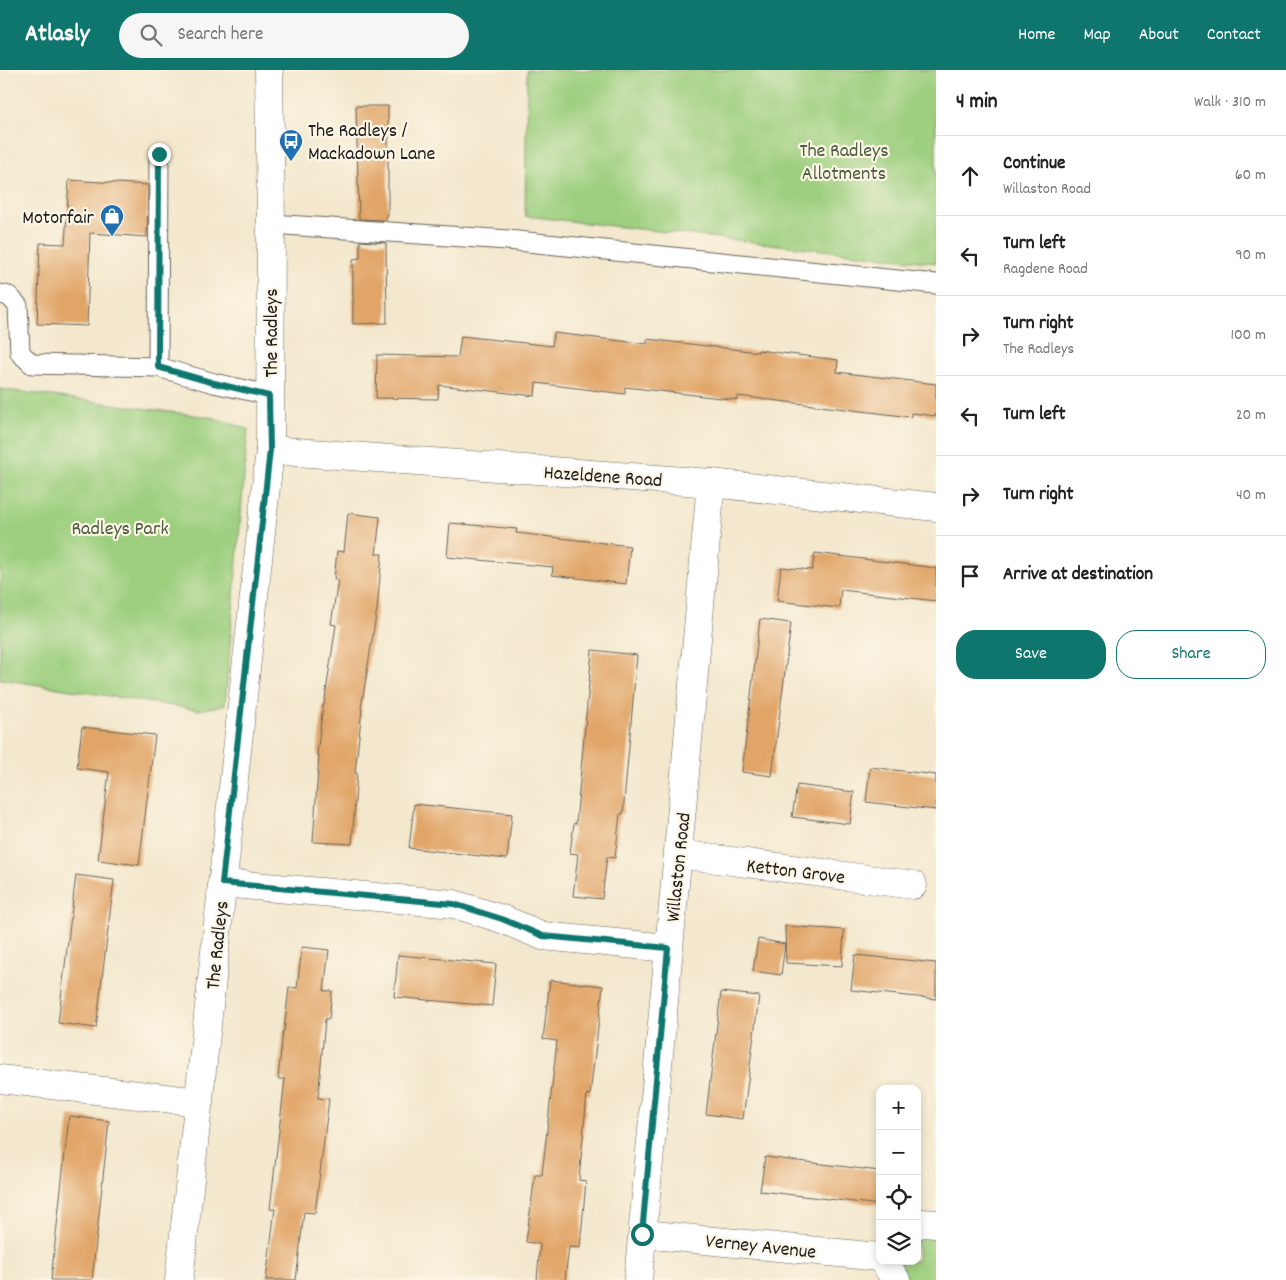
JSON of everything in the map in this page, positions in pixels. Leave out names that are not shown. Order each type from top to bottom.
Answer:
[{"type":"street","name":"The Radleys","points":[[179,1280],[270,450],[271,224],[269,70]]},
{"type":"street","name":"Hazeldene Road","points":[[270,450],[711,483],[936,507]]},
{"type":"street","name":"Willaston Road","points":[[638,1280],[668,948],[679,854],[711,483]]},
{"type":"street","name":"Ketton Grove","points":[[679,854],[913,885]]},
{"type":"street","points":[[222,883],[454,904],[502,919],[543,936],[668,948]]},
{"type":"street","points":[[0,1079],[199,1102]]},
{"type":"street","points":[[921,1223],[936,1224]]},
{"type":"street","name":"Verney Avenue","points":[[642,1234],[876,1257]]},
{"type":"street","points":[[885,1265],[896,1280]]},
{"type":"lane","points":[[158,367],[159,154]]},
{"type":"lane","points":[[271,224],[508,240],[936,284]]},
{"type":"lane","points":[[0,294],[9,296],[18,306],[20,353],[32,364],[158,367],[269,396]]},
{"type":"green space","name":"The Radleys Allotments","points":[[527,70],[936,70],[936,263],[525,216]]},
{"type":"green space","name":"Radleys Park","points":[[0,389],[216,418],[248,429],[225,705],[199,710],[0,679]]},
{"type":"green space","points":[[936,1232],[936,1280],[909,1280],[901,1265],[921,1265],[921,1234]]},
{"type":"building","points":[[356,106],[388,106],[388,215],[386,215],[386,220],[359,219]]},
{"type":"building","points":[[69,180],[148,185],[147,237],[90,233],[87,326],[37,324],[40,243],[65,244]]},
{"type":"building","points":[[360,241],[386,243],[387,323],[353,324],[353,259],[360,258]]},
{"type":"building","points":[[554,333],[647,344],[647,339],[838,360],[837,372],[936,384],[936,416],[911,413],[911,417],[738,396],[738,400],[625,387],[625,394],[536,383],[535,396],[439,385],[438,399],[376,398],[377,355],[458,357],[461,336],[552,346]]},
{"type":"building","points":[[348,513],[380,517],[376,554],[382,554],[377,609],[361,709],[355,773],[357,773],[352,844],[313,842],[319,755],[317,755],[336,625],[331,624],[338,580],[334,580],[337,551],[344,552]]},
{"type":"building","points":[[450,523],[517,529],[516,533],[630,546],[626,584],[552,575],[553,567],[447,557]]},
{"type":"building","points":[[815,553],[936,568],[936,601],[841,590],[839,608],[777,601],[781,567],[812,570]]},
{"type":"building","points":[[760,619],[791,623],[772,776],[742,772]]},
{"type":"building","points":[[592,650],[637,655],[623,814],[620,814],[615,858],[607,857],[602,899],[573,896],[578,854],[570,853],[574,823],[576,824]]},
{"type":"building","points":[[82,727],[155,735],[139,865],[98,860],[109,772],[77,768]]},
{"type":"building","points":[[870,767],[936,775],[936,810],[866,802]]},
{"type":"building","points":[[797,785],[854,792],[850,824],[792,817]]},
{"type":"building","points":[[414,804],[512,814],[507,859],[409,848]]},
{"type":"building","points":[[76,875],[114,880],[96,1028],[58,1023]]},
{"type":"building","points":[[785,926],[844,930],[842,966],[786,963]]},
{"type":"building","points":[[758,939],[785,944],[781,975],[753,971]]},
{"type":"building","points":[[302,947],[329,950],[324,991],[332,991],[329,1019],[325,1019],[318,1098],[329,1099],[315,1213],[304,1212],[296,1280],[266,1280],[275,1209],[270,1209],[285,1079],[278,1079],[283,1031],[289,987],[297,988]]},
{"type":"building","points":[[398,955],[496,964],[492,1006],[394,997]]},
{"type":"building","points":[[855,955],[936,963],[936,999],[851,990]]},
{"type":"building","points":[[550,980],[603,986],[590,1095],[587,1094],[579,1180],[586,1181],[580,1248],[569,1247],[565,1280],[537,1280],[540,1244],[526,1242],[535,1175],[542,1175],[557,1041],[543,1039]]},
{"type":"building","points":[[721,992],[759,996],[743,1119],[706,1114]]},
{"type":"building","points":[[69,1116],[109,1121],[92,1280],[51,1280]]},
{"type":"building","points":[[765,1157],[876,1171],[876,1205],[760,1191]]},
{"type":"place","name":"The Radleys / Mackadown Lane","points":[[291,162]]},
{"type":"place","name":"Motorfair","points":[[112,237]]},
{"type":"route","points":[[159,154],[158,367],[269,396],[270,450],[222,883],[454,904],[502,919],[543,936],[668,948],[642,1234]]}]
